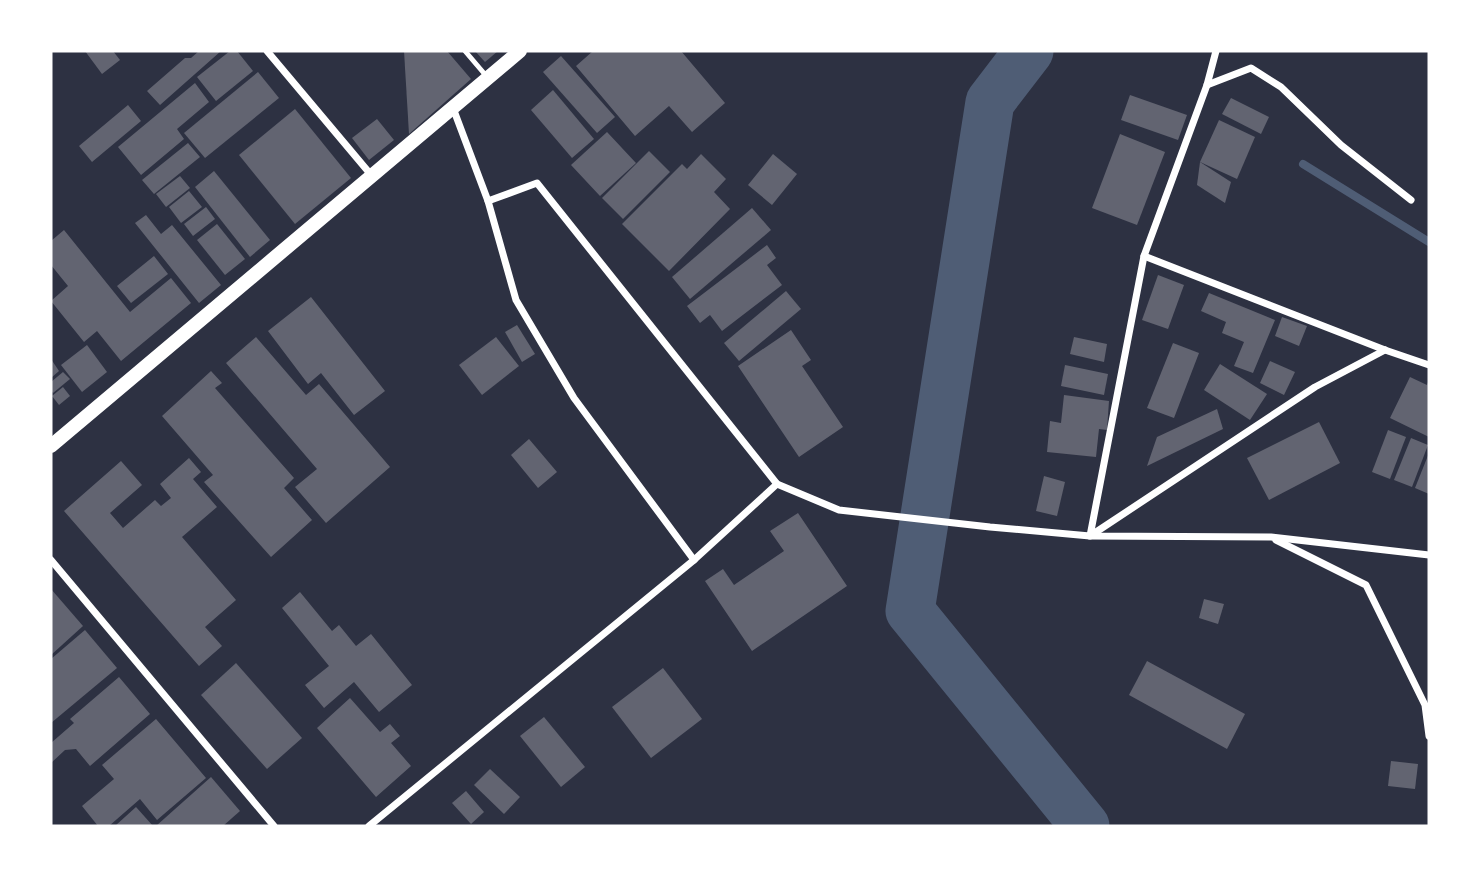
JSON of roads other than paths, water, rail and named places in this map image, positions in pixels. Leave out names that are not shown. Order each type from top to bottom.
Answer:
[{"type":"main road","points":[[51,446],[520,51]]},
{"type":"street","points":[[267,51],[372,176]]},
{"type":"street","points":[[1090,536],[1144,256],[1207,85],[1216,51]]},
{"type":"street","points":[[1207,85],[1251,68],[1281,87],[1341,145],[1411,200]]},
{"type":"street","points":[[453,108],[488,201],[516,300],[574,398],[694,560]]},
{"type":"street","points":[[488,201],[537,183],[778,484],[839,510],[1090,536],[1271,537],[1429,555]]},
{"type":"street","points":[[1144,256],[1385,351],[1429,365]]},
{"type":"street","points":[[1090,536],[1315,387],[1385,351]]},
{"type":"street","points":[[369,826],[694,560],[778,484]]},
{"type":"street","points":[[1271,537],[1366,586],[1424,705],[1429,736]]},
{"type":"street","points":[[51,560],[274,826]]},
{"type":"lane","points":[[465,51],[488,78]]},
{"type":"waterway","points":[[1029,51],[990,102],[910,611],[1085,826]]},
{"type":"waterway","points":[[1303,164],[1429,242]]}]
